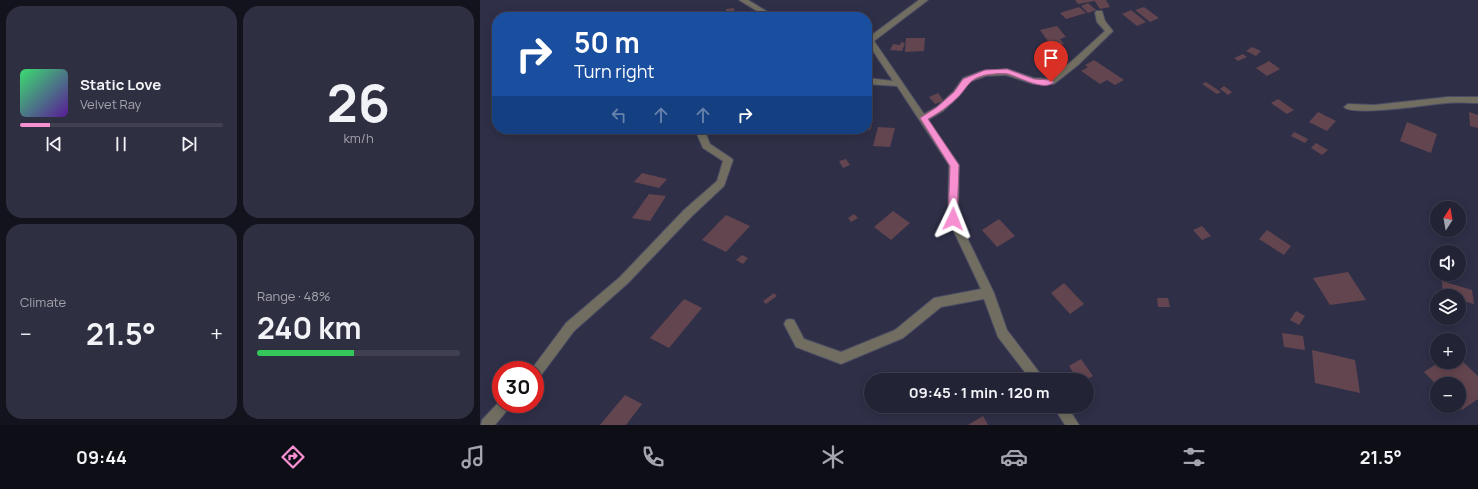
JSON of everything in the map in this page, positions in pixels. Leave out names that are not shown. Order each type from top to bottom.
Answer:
[{"type":"street","points":[[743,0],[763,12]]},
{"type":"street","points":[[872,38],[924,0]]},
{"type":"street","points":[[924,118],[940,109],[956,94],[966,80],[985,73],[1007,72],[1033,81],[1051,82],[1075,63],[1109,31],[1101,22],[1099,12]]},
{"type":"street","points":[[872,44],[901,84],[954,165],[953,219],[988,293],[1002,332],[1034,373]]},
{"type":"street","points":[[872,82],[901,84]]},
{"type":"street","points":[[1348,106],[1374,108],[1448,100],[1478,100]]},
{"type":"street","points":[[544,362],[570,328],[624,280],[688,213],[721,183],[728,160],[706,146],[702,134]]},
{"type":"street","points":[[790,324],[800,343],[842,358],[898,334],[938,302],[988,293]]},
{"type":"street","points":[[487,425],[498,413]]},
{"type":"street","points":[[1064,413],[1073,425]]},
{"type":"building","points":[[1075,0],[1094,0],[1094,1],[1078,4]]},
{"type":"building","points":[[1094,0],[1106,0],[1110,7],[1100,9]]},
{"type":"building","points":[[1088,3],[1096,10],[1088,13],[1081,6]]},
{"type":"building","points":[[1079,7],[1086,13],[1066,19],[1060,13]]},
{"type":"building","points":[[1144,7],[1159,18],[1150,22],[1135,10]]},
{"type":"building","points":[[734,8],[734,12],[726,12],[726,9]]},
{"type":"building","points":[[1131,10],[1146,22],[1137,26],[1122,14]]},
{"type":"building","points":[[1057,26],[1066,37],[1060,39],[1064,44],[1052,47],[1040,30]]},
{"type":"building","points":[[906,38],[925,38],[924,51],[905,52]]},
{"type":"building","points":[[901,42],[905,43],[902,51],[890,50],[893,44],[900,45]]},
{"type":"building","points":[[1252,47],[1261,51],[1256,56],[1246,51]]},
{"type":"building","points":[[1243,54],[1247,57],[1238,61],[1234,58]]},
{"type":"building","points":[[1094,60],[1124,80],[1115,85],[1107,80],[1100,84],[1081,71],[1088,67],[1085,65]]},
{"type":"building","points":[[1269,61],[1280,69],[1267,76],[1256,68]]},
{"type":"building","points":[[1206,82],[1221,92],[1217,94],[1202,84]]},
{"type":"building","points":[[1224,86],[1232,92],[1228,95],[1220,89]]},
{"type":"building","points":[[938,93],[944,101],[935,104],[929,97]]},
{"type":"building","points":[[1278,99],[1294,110],[1287,114],[1271,103]]},
{"type":"building","points":[[1318,112],[1336,121],[1327,131],[1309,122]]},
{"type":"building","points":[[1469,112],[1478,115],[1478,128],[1470,126]]},
{"type":"building","points":[[1407,122],[1437,134],[1431,153],[1400,141]]},
{"type":"building","points":[[878,127],[895,128],[890,147],[873,146]]},
{"type":"building","points":[[1294,132],[1308,139],[1305,143],[1291,136]]},
{"type":"building","points":[[1316,143],[1328,150],[1322,155],[1311,148]]},
{"type":"building","points":[[846,159],[850,165],[843,168],[839,161]]},
{"type":"building","points":[[642,173],[667,179],[659,188],[634,182]]},
{"type":"building","points":[[649,194],[666,196],[650,221],[632,218]]},
{"type":"building","points":[[893,211],[910,223],[891,240],[874,227]]},
{"type":"building","points":[[854,214],[858,218],[851,222],[848,218]]},
{"type":"building","points":[[726,215],[750,226],[726,252],[702,240]]},
{"type":"building","points":[[999,219],[1015,236],[997,247],[982,230]]},
{"type":"building","points":[[1202,226],[1211,236],[1202,240],[1193,230]]},
{"type":"building","points":[[1267,230],[1291,246],[1284,255],[1259,239]]},
{"type":"building","points":[[742,255],[748,258],[743,264],[736,260]]},
{"type":"building","points":[[1348,272],[1366,300],[1330,305],[1313,278]]},
{"type":"building","points":[[1442,281],[1472,290],[1474,304],[1466,302],[1466,289],[1443,289]]},
{"type":"building","points":[[1064,283],[1084,304],[1070,314],[1051,293]]},
{"type":"building","points":[[774,293],[777,296],[766,304],[763,301]]},
{"type":"building","points":[[1157,298],[1168,298],[1170,307],[1158,307]]},
{"type":"building","points":[[684,299],[702,308],[669,348],[650,338]]},
{"type":"building","points":[[1296,311],[1305,316],[1299,325],[1290,320]]},
{"type":"building","points":[[1282,333],[1303,336],[1305,350],[1284,347]]},
{"type":"building","points":[[1312,350],[1355,360],[1360,393],[1315,383]]},
{"type":"building","points":[[1081,359],[1091,373],[1074,373],[1069,366]]},
{"type":"building","points":[[1466,365],[1478,376],[1478,399],[1466,407],[1466,377],[1430,378],[1424,372],[1430,368],[1466,369]]},
{"type":"building","points":[[625,395],[642,404],[626,425],[600,425]]},
{"type":"building","points":[[983,416],[988,425],[968,425]]},
{"type":"route","points":[[953,219],[954,165],[924,118],[940,109],[956,94],[966,80],[985,73],[1007,72],[1033,81],[1051,82]]}]
